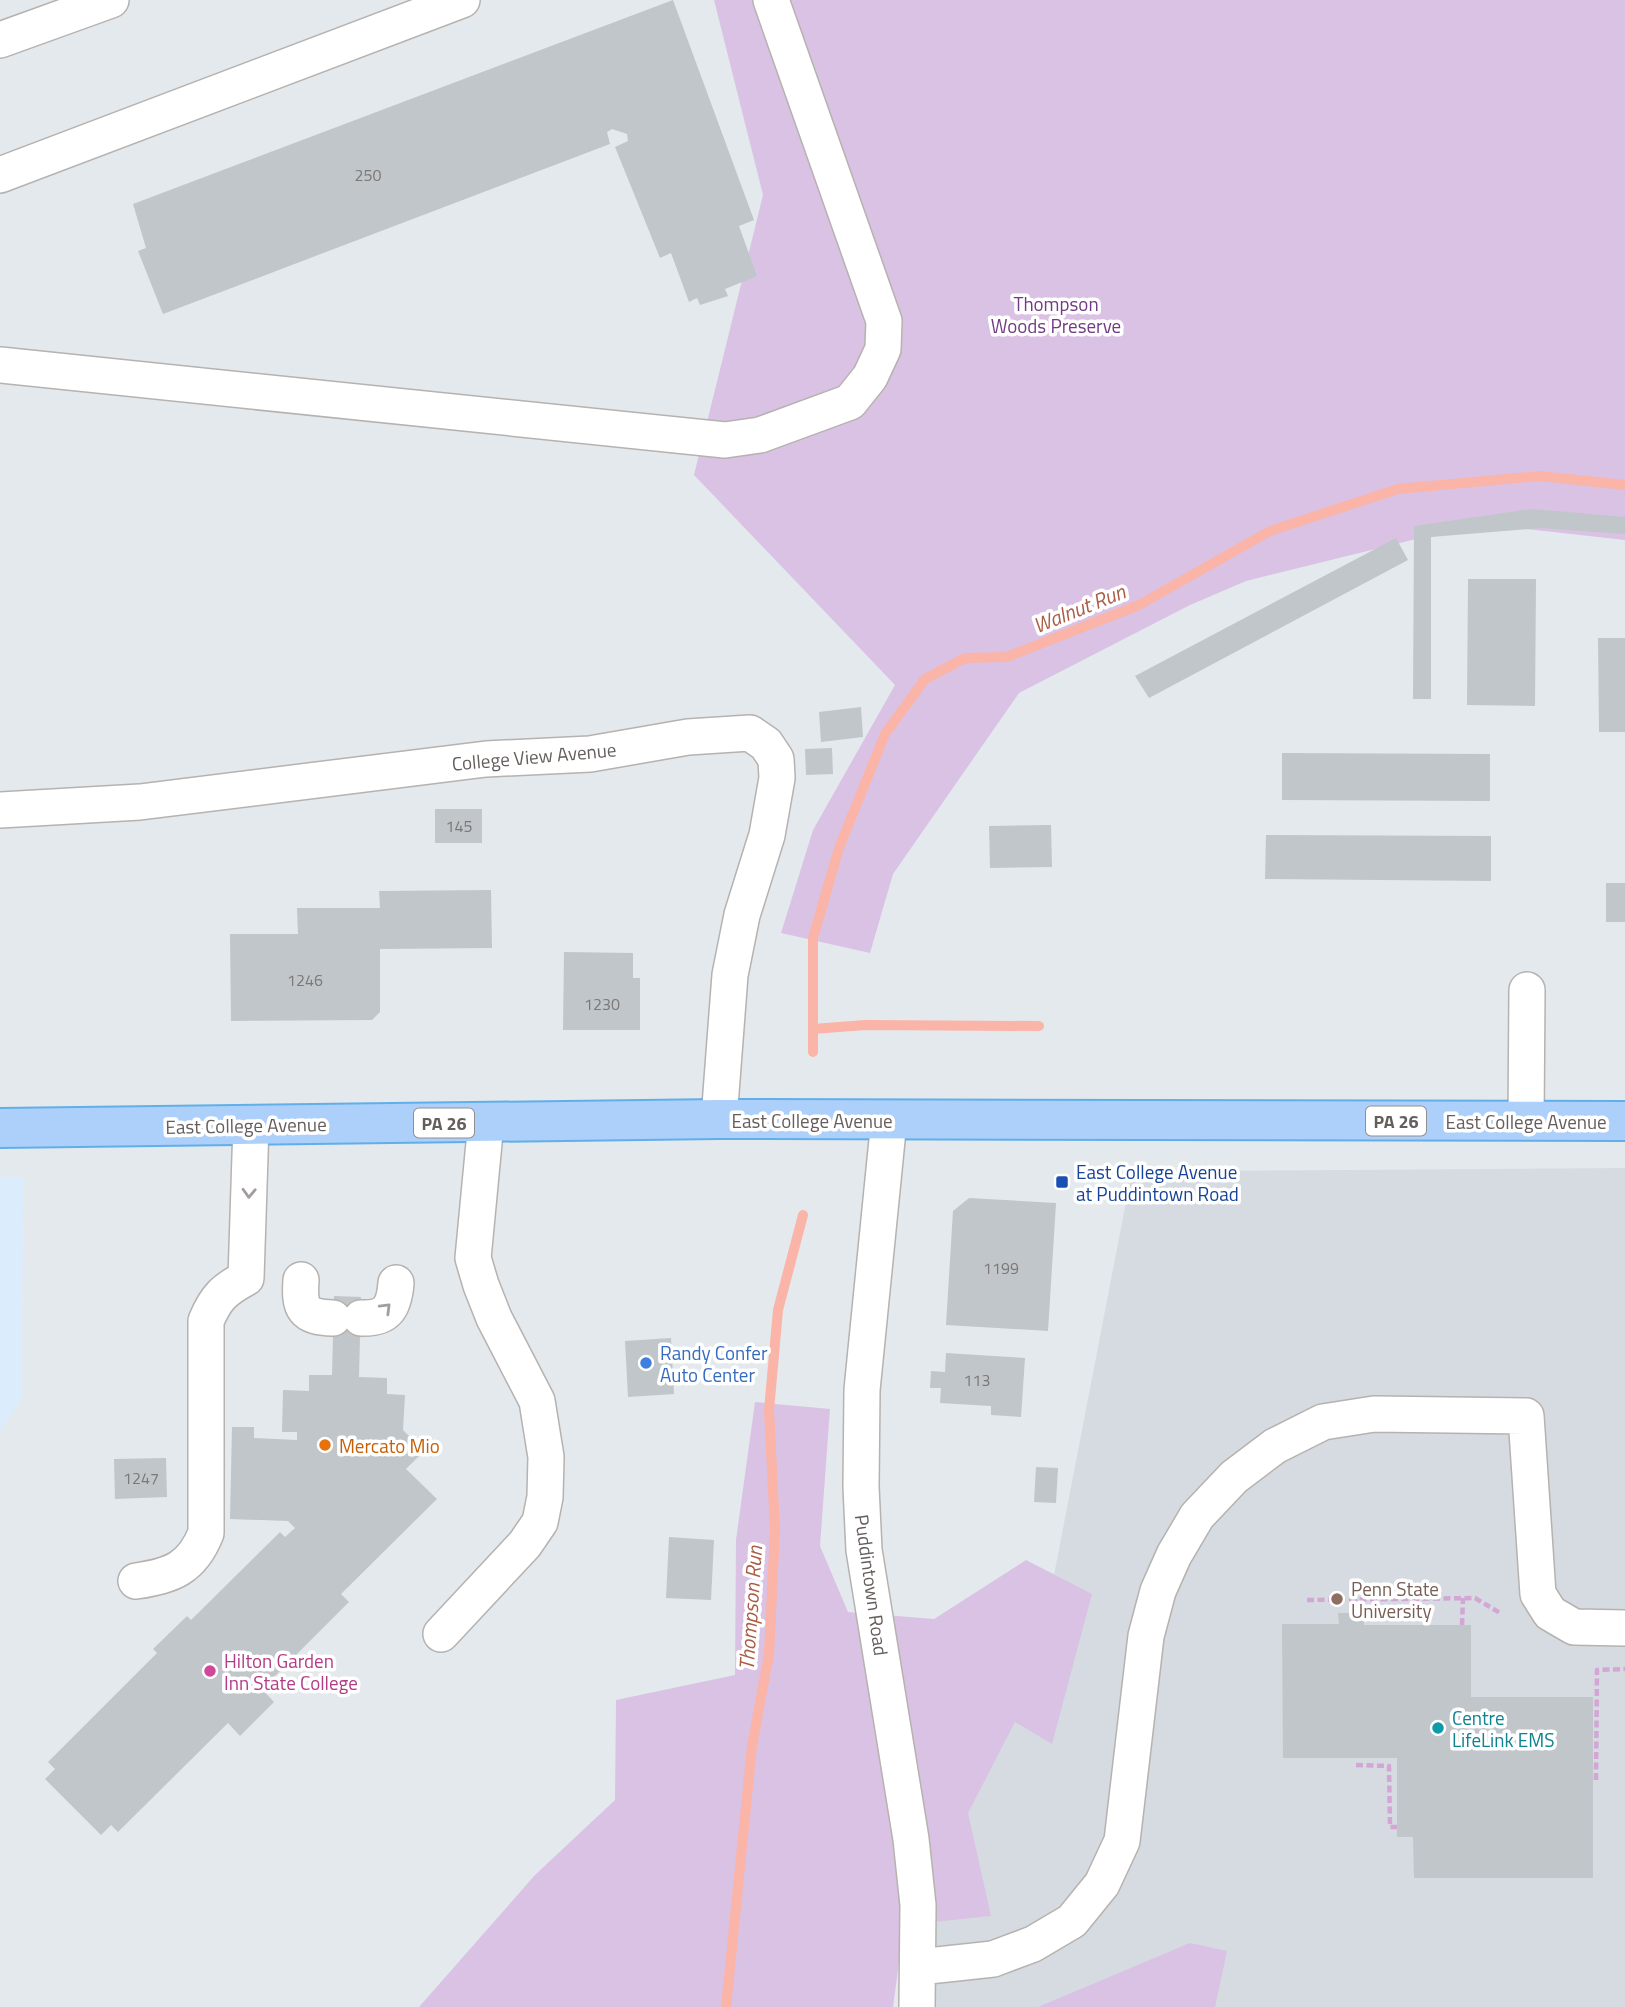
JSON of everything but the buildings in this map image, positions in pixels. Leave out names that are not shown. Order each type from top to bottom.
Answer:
[{"type":"main road","name":"East College Avenue","points":[[0,1128],[719,1119],[1625,1122]]},
{"type":"street","points":[[0,40],[111,0]]},
{"type":"street","points":[[0,175],[462,0]]},
{"type":"street","points":[[0,365],[725,440],[760,435],[850,402],[870,377],[883,349],[884,321],[771,0]]},
{"type":"street","name":"College View Avenue","points":[[0,810],[140,802],[486,760],[590,754],[688,737],[750,733],[766,744],[776,759],[777,778],[767,835],[742,915],[730,975],[719,1119]]},
{"type":"street","points":[[1526,1120],[1527,990]]},
{"type":"street","name":"Puddintown Road","points":[[889,1121],[862,1390],[861,1487],[864,1550],[911,1839],[918,1905],[917,2007]]},
{"type":"street","points":[[440,1634],[525,1544],[540,1522],[545,1497],[546,1457],[537,1401],[494,1318],[473,1258],[486,1122]]},
{"type":"street","points":[[136,1581],[157,1578],[184,1566],[198,1552],[206,1533],[206,1321],[213,1303],[227,1289],[246,1278],[251,1125]]},
{"type":"street","points":[[301,1280],[300,1299],[305,1310],[316,1317],[347,1318],[375,1318],[387,1311],[395,1301],[396,1283]]},
{"type":"street","points":[[919,1967],[993,1959],[1032,1944],[1072,1921],[1102,1884],[1122,1841],[1146,1636],[1158,1591],[1174,1555],[1197,1516],[1234,1477],[1275,1446],[1323,1422],[1374,1414],[1526,1416],[1538,1594],[1550,1613],[1574,1628],[1625,1628]]},
{"type":"path","points":[[1462,1625],[1463,1598]]},
{"type":"path","points":[[1307,1600],[1475,1598],[1500,1613]]},
{"type":"path","points":[[1355,1599],[1356,1613]]},
{"type":"path","points":[[1596,1780],[1597,1670],[1625,1669]]},
{"type":"path","points":[[1356,1765],[1389,1766],[1390,1827],[1397,1827]]},
{"type":"shaded area","name":"Penn State University","points":[[1625,1168],[1625,2007],[934,2007],[927,1876],[1034,1679],[1131,1176],[1205,1171]]},
{"type":"shaded area","points":[[23,1177],[22,1399],[0,1431],[0,1178]]},
{"type":"green space","name":"Thompson Woods Preserve","points":[[714,0],[1625,0],[1625,540],[1499,526],[1412,540],[1246,581],[1190,605],[1019,693],[893,874],[870,953],[781,933],[813,830],[895,685],[694,475],[763,195]]},
{"type":"green space","points":[[755,1402],[830,1409],[820,1546],[848,1612],[934,1619],[1026,1560],[1092,1594],[1052,1744],[1015,1722],[968,1813],[991,1916],[904,1925],[893,2007],[419,2007],[535,1875],[615,1800],[616,1700],[735,1675],[736,1540]]},
{"type":"green space","points":[[1190,1943],[1227,1951],[1215,2007],[1038,2007]]},
{"type":"waterway","name":"Walnut Run","points":[[813,1052],[813,938],[839,848],[885,734],[925,679],[965,658],[1007,657],[1139,605],[1270,531],[1398,489],[1540,476],[1625,485]]},
{"type":"waterway","points":[[813,1029],[865,1025],[1039,1026]]},
{"type":"waterway","name":"Thompson Run","points":[[726,2007],[752,1746],[769,1654],[775,1530],[769,1410],[778,1310],[803,1215]]},
{"type":"place","name":"East College Avenue at Puddintown Road","points":[[1062,1182]]},
{"type":"place","name":"Randy Confer Auto Center","points":[[646,1363]]},
{"type":"place","name":"Mercato Mio","points":[[325,1445]]},
{"type":"place","name":"Penn State University","points":[[1337,1599]]},
{"type":"place","name":"Hilton Garden Inn State College","points":[[210,1671]]},
{"type":"place","name":"Centre LifeLink EMS","points":[[1438,1728]]}]
